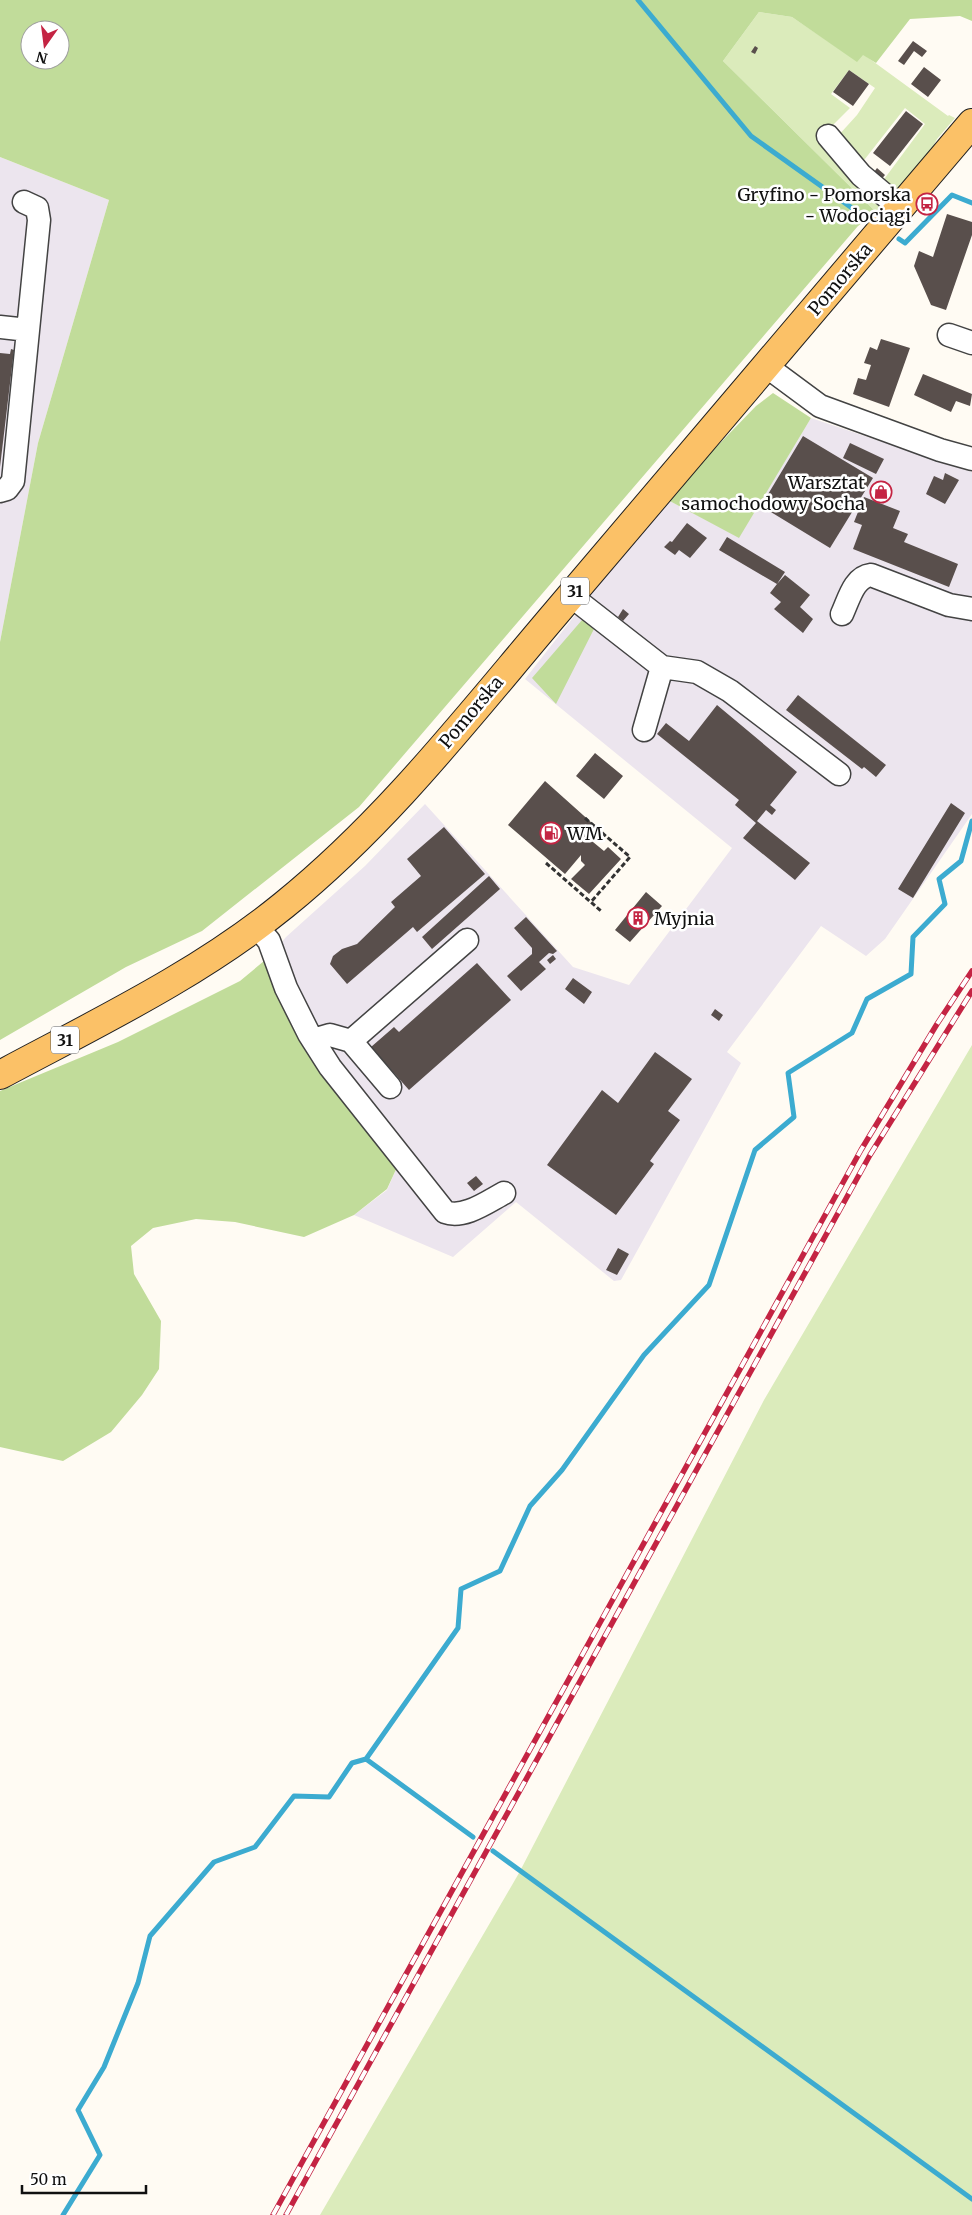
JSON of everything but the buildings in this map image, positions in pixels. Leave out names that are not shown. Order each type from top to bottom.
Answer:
[{"type":"main road","name":"Pomorska","points":[[0,1076],[177,979],[256,926],[320,875],[373,824],[571,596],[972,123]]},
{"type":"street","points":[[828,136],[861,175],[900,208]]},
{"type":"street","points":[[0,491],[7,488],[13,481],[39,220],[37,208],[24,202]]},
{"type":"street","points":[[0,327],[28,330]]},
{"type":"street","points":[[949,335],[972,344]]},
{"type":"street","points":[[766,366],[820,406],[972,460]]},
{"type":"street","points":[[842,614],[857,582],[863,576],[871,575],[949,605],[972,609]]},
{"type":"street","points":[[571,596],[662,667],[697,672],[730,691],[839,774]]},
{"type":"street","points":[[644,730],[662,667]]},
{"type":"street","points":[[256,926],[269,941],[286,988],[313,1040],[353,1098],[445,1212],[452,1214],[464,1213],[504,1193]]},
{"type":"street","points":[[351,1041],[467,940]]},
{"type":"street","points":[[313,1040],[330,1035],[351,1041],[390,1087]]},
{"type":"path","points":[[585,818],[630,857],[591,902]]},
{"type":"path","points":[[546,863],[601,911]]},
{"type":"shaded area","points":[[0,157],[109,200],[38,443],[0,642]]},
{"type":"shaded area","points":[[811,418],[972,472],[972,814],[885,939],[866,956],[821,926],[727,1052],[741,1063],[621,1280],[614,1281],[516,1202],[453,1257],[354,1215],[387,1190],[399,1163],[270,956],[286,937],[365,866],[425,804],[573,967],[629,985],[732,848],[525,679],[666,499],[739,537]]},
{"type":"green space","points":[[0,0],[972,0],[972,21],[960,16],[910,19],[876,63],[863,55],[857,62],[792,17],[759,12],[723,61],[876,212],[858,226],[359,807],[202,931],[126,967],[0,1040],[0,642],[38,443],[109,200],[0,157]]},
{"type":"green space","points":[[759,12],[792,17],[857,61],[863,54],[948,116],[955,118],[937,139],[925,162],[894,195],[882,182],[925,124],[905,108],[861,164],[837,137],[857,115],[875,88],[849,70],[831,94],[850,108],[817,141],[883,203],[876,212],[723,61]]},
{"type":"green space","points":[[773,393],[811,418],[739,538],[666,499],[756,406]]},
{"type":"green space","points":[[582,620],[595,627],[556,704],[532,678]]},
{"type":"green space","points":[[270,956],[399,1163],[387,1189],[354,1215],[304,1237],[235,1222],[196,1219],[153,1228],[131,1246],[134,1274],[161,1321],[159,1369],[142,1395],[111,1432],[63,1461],[0,1447],[0,1091],[118,1042],[240,981]]},
{"type":"green space","points":[[972,1045],[972,2215],[320,2215],[519,1873],[764,1400]]},
{"type":"waterway","points":[[638,0],[751,136],[873,223]]},
{"type":"waterway","points":[[899,239],[905,243],[952,195],[972,203]]},
{"type":"waterway","points":[[473,1837],[366,1759],[458,1628],[461,1589],[500,1571],[530,1506],[562,1470],[644,1355],[709,1285],[755,1150],[794,1117],[788,1073],[852,1033],[867,999],[911,974],[913,937],[945,904],[939,879],[961,861],[972,821]]},
{"type":"waterway","points":[[63,2215],[100,2155],[78,2110],[104,2067],[138,1983],[150,1936],[214,1862],[255,1847],[294,1796],[329,1797],[352,1763],[366,1759]]},
{"type":"waterway","points":[[493,1851],[972,2199]]},
{"type":"railway","points":[[273,2215],[861,1150],[937,1024],[972,971]]},
{"type":"railway","points":[[286,2215],[870,1155],[972,991]]},
{"type":"place","name":"Gryfino - Pomorska - Wodociągi","points":[[927,204]]},
{"type":"place","name":"Warsztat samochodowy Socha","points":[[881,492]]},
{"type":"place","name":"WM","points":[[551,833]]},
{"type":"place","name":"Myjnia","points":[[638,918]]}]
